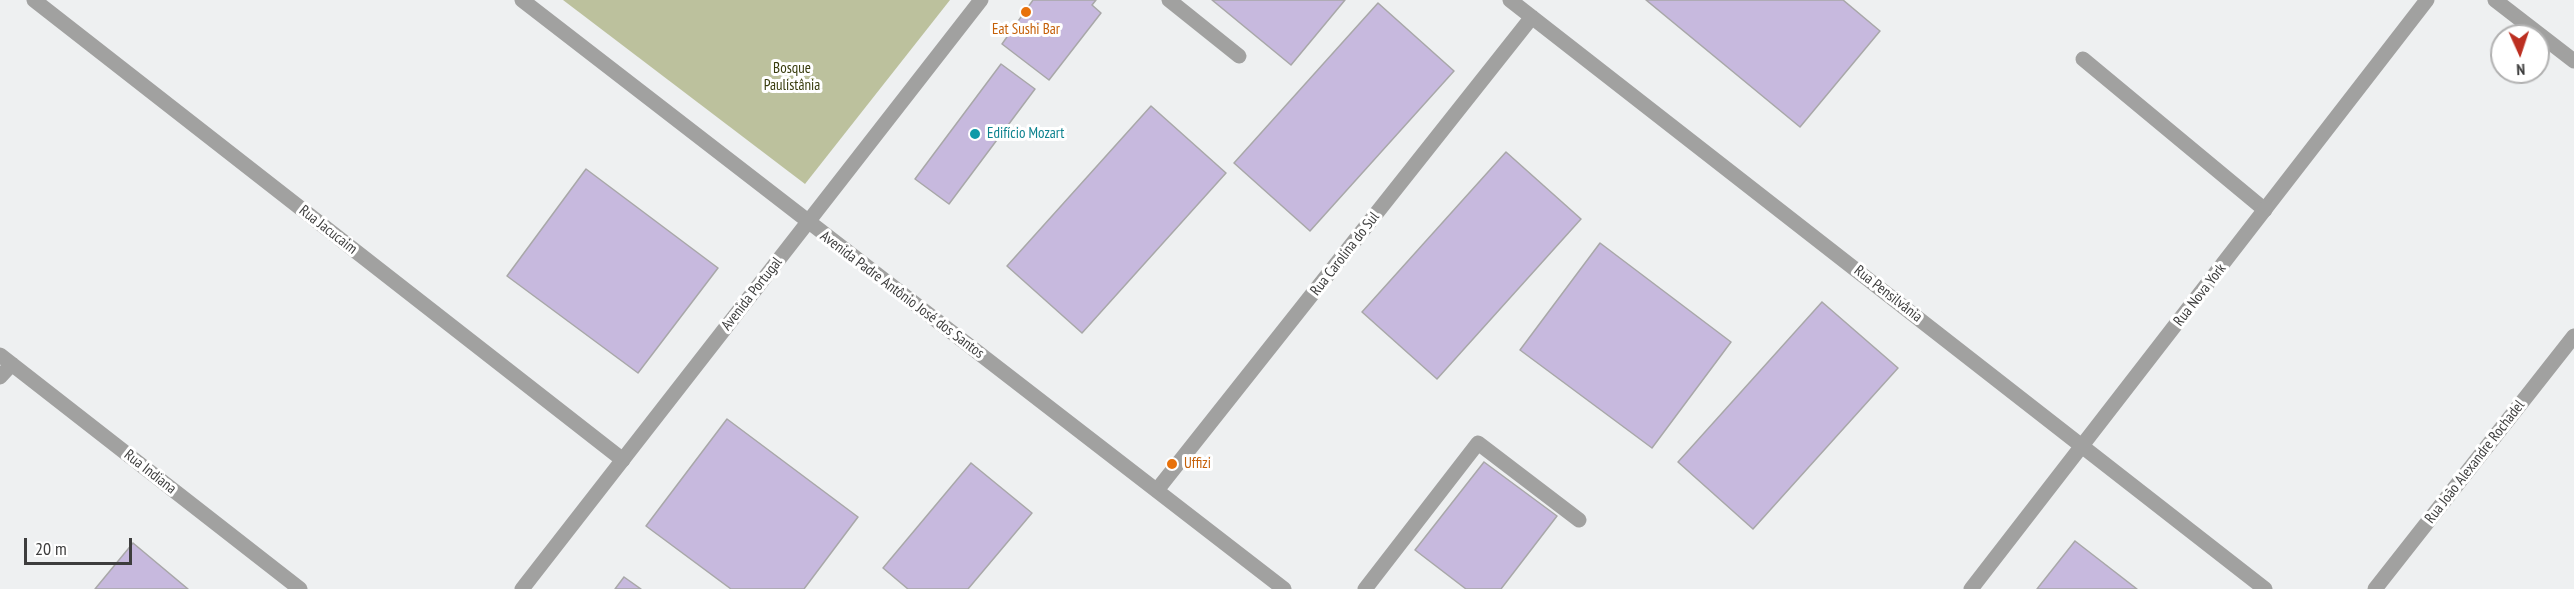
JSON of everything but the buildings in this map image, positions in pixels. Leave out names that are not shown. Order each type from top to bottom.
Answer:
[{"type":"street","name":"Rua Jacucaim","points":[[34,0],[622,460]]},
{"type":"street","name":"Avenida Padre Antônio José dos Santos","points":[[522,0],[1284,589]]},
{"type":"street","name":"Avenida Portugal","points":[[522,589],[981,0]]},
{"type":"street","points":[[1169,0],[1239,56]]},
{"type":"street","name":"Rua Pensilvânia","points":[[1510,0],[2265,589]]},
{"type":"street","name":"Rua Nova York","points":[[1971,589],[2427,0]]},
{"type":"street","points":[[2495,0],[2574,61]]},
{"type":"street","name":"Rua Carolina do Sul","points":[[1157,490],[1532,18]]},
{"type":"street","points":[[2083,59],[2265,210]]},
{"type":"street","name":"Rua João Alexandre Rochadel","points":[[2375,589],[2574,336]]},
{"type":"street","points":[[0,377],[6,359]]},
{"type":"street","name":"Rua Indiana","points":[[6,359],[300,589]]},
{"type":"street","points":[[1365,589],[1478,443],[1580,520]]},
{"type":"green space","name":"Bosque Paulistânia","points":[[563,0],[950,0],[805,184]]},
{"type":"place","name":"Eat Sushi Bar","points":[[1026,12]]},
{"type":"place","name":"Edifício Mozart","points":[[975,134]]},
{"type":"place","name":"Uffizi","points":[[1172,464]]}]
